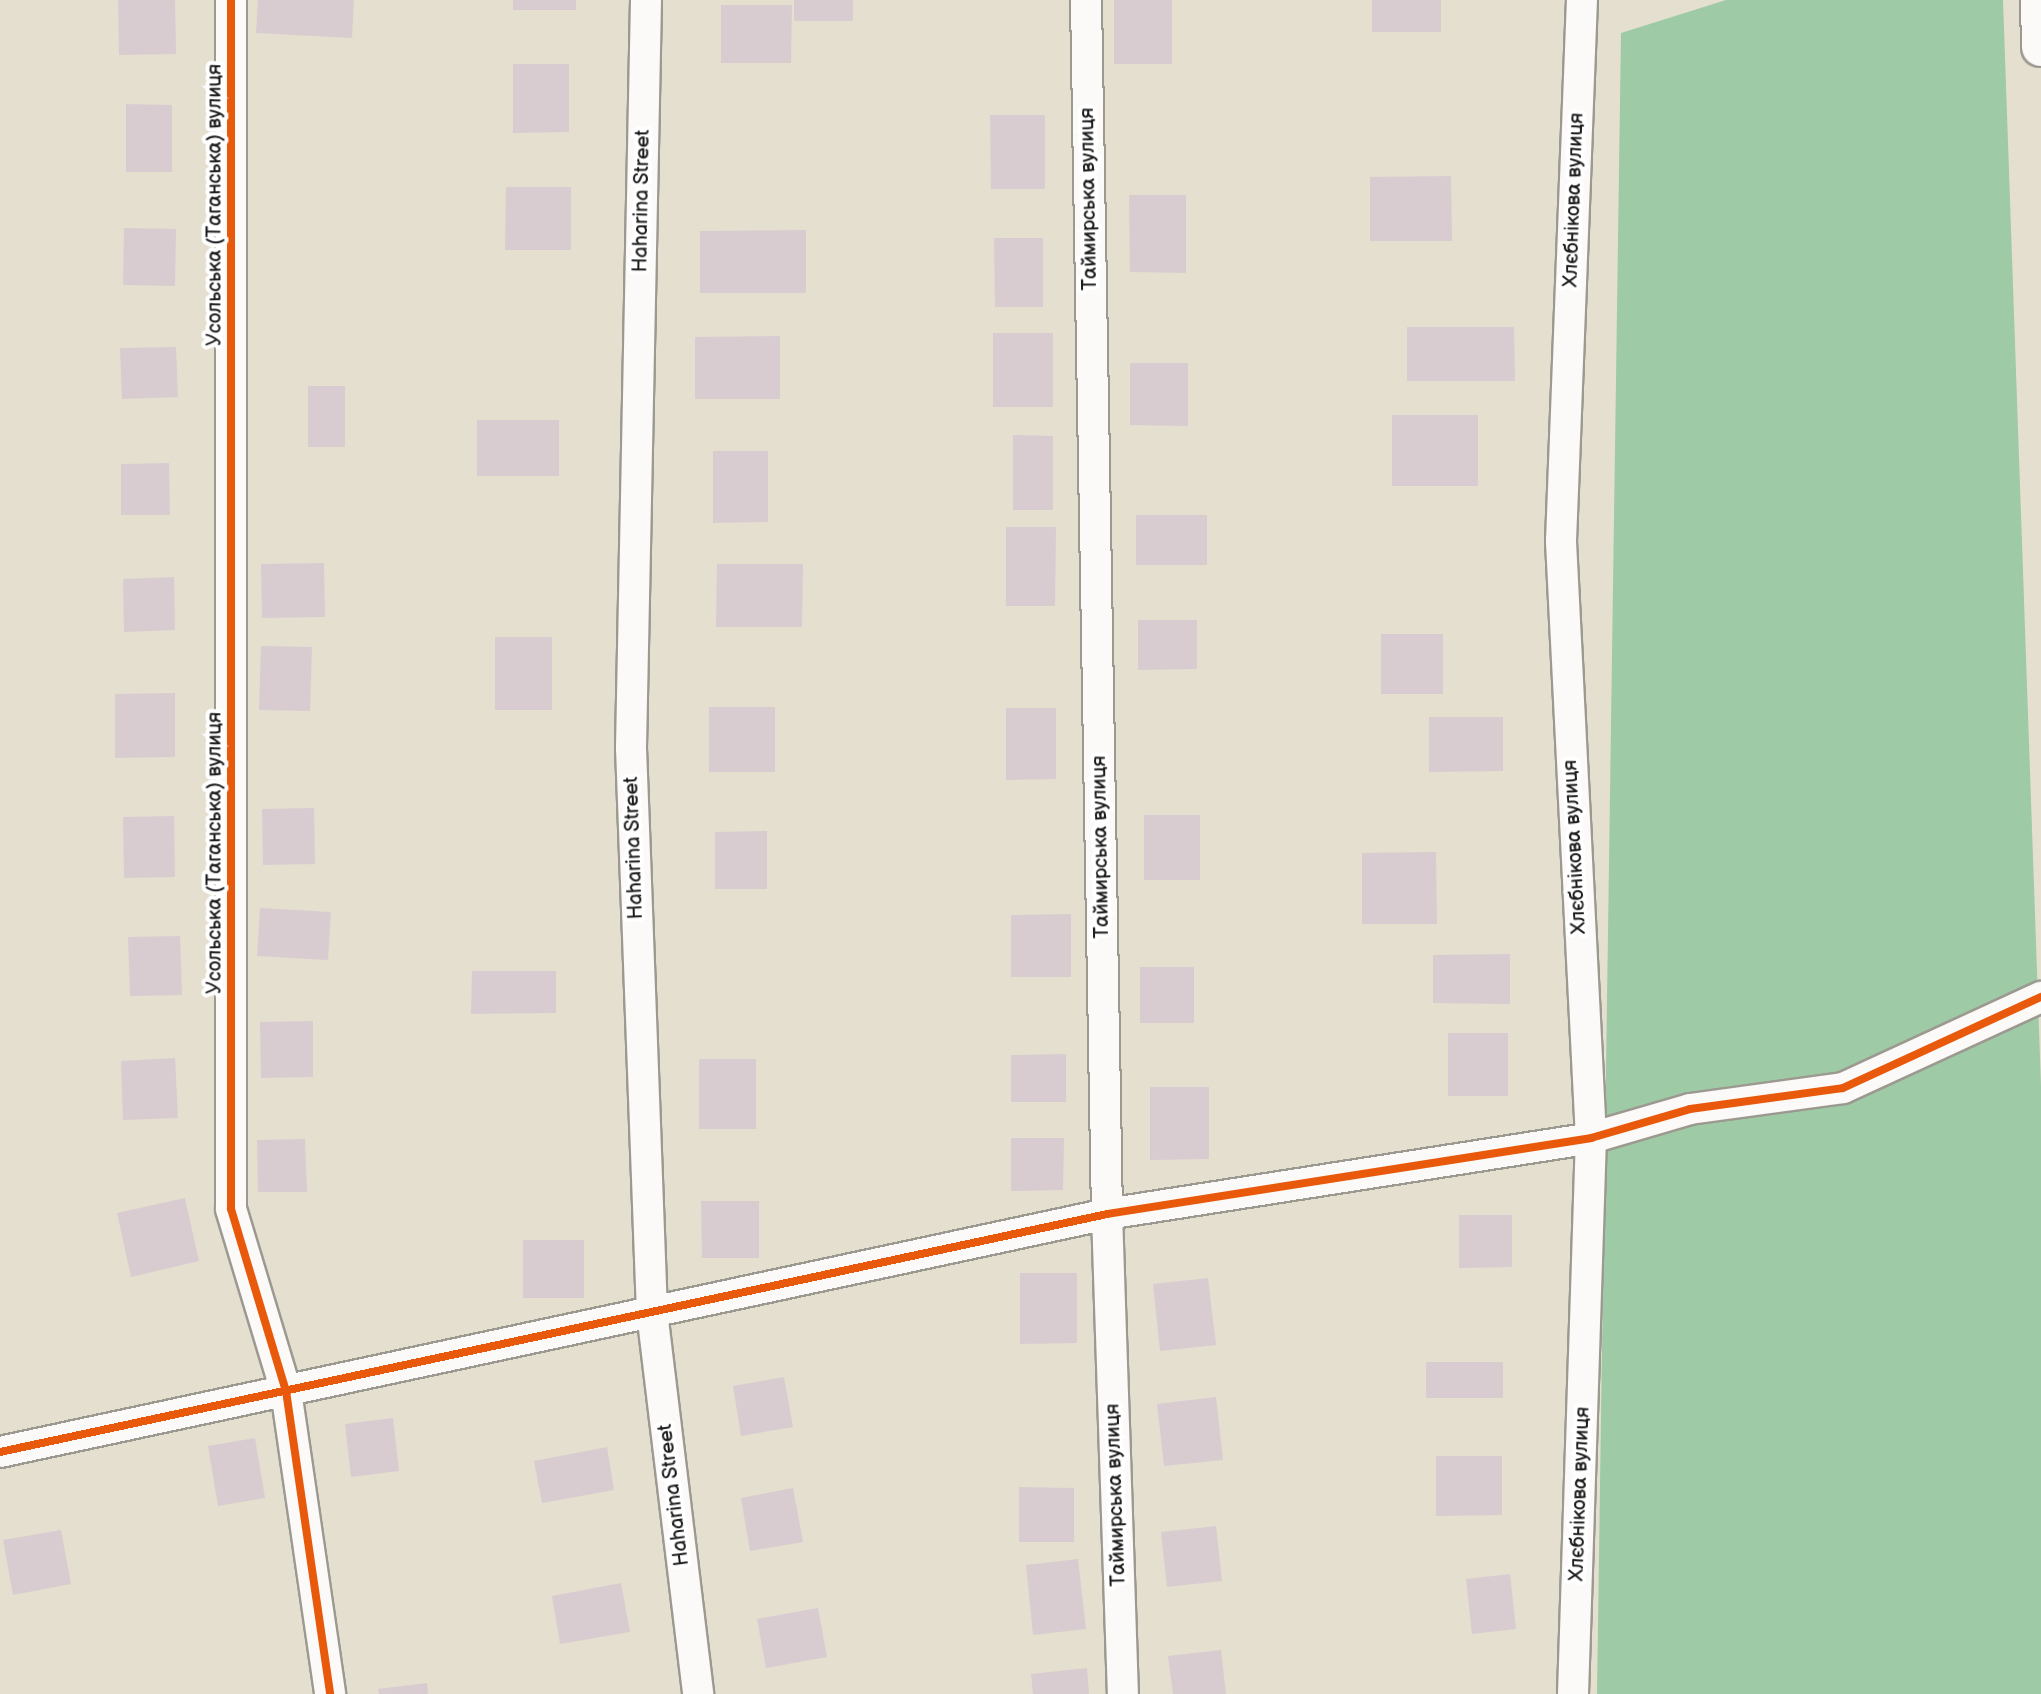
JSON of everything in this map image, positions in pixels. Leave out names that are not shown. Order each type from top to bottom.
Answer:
[{"type":"street","name":"Усольська (Таганська) вулиця","points":[[231,0],[231,1209],[286,1391],[330,1694]]},
{"type":"street","name":"Haharina Street","points":[[646,0],[631,748],[652,1312],[698,1694]]},
{"type":"street","name":"Таймирська вулиця","points":[[1086,0],[1107,1214],[1123,1694]]},
{"type":"street","name":"Хлєбнікова вулиця","points":[[1573,1694],[1591,1138],[1561,541],[1582,0]]},
{"type":"street","points":[[2040,0],[2041,47]]},
{"type":"street","points":[[0,1452],[1107,1214],[1591,1138],[1690,1109],[1843,1088],[2041,997]]},
{"type":"green space","points":[[1726,0],[2003,0],[2041,1086],[2041,1694],[1597,1694],[1621,33]]},
{"type":"building","points":[[118,0],[175,0],[176,54],[119,55]]},
{"type":"building","points":[[258,0],[354,0],[352,38],[256,33]]},
{"type":"building","points":[[513,0],[576,0],[576,10],[513,10]]},
{"type":"building","points":[[794,0],[853,0],[853,21],[794,21]]},
{"type":"building","points":[[1114,0],[1172,0],[1172,64],[1114,64]]},
{"type":"building","points":[[1372,0],[1441,0],[1441,32],[1372,32]]},
{"type":"building","points":[[721,5],[792,5],[791,63],[721,63]]},
{"type":"building","points":[[513,64],[569,64],[569,132],[513,133]]},
{"type":"building","points":[[126,104],[172,105],[172,172],[126,172]]},
{"type":"building","points":[[990,115],[1045,115],[1045,189],[991,189]]},
{"type":"building","points":[[1451,176],[1452,241],[1370,241],[1370,177]]},
{"type":"building","points":[[506,187],[571,187],[571,250],[505,250]]},
{"type":"building","points":[[1129,195],[1186,195],[1186,273],[1130,272]]},
{"type":"building","points":[[124,228],[176,229],[175,286],[123,285]]},
{"type":"building","points":[[806,230],[806,293],[700,293],[700,231]]},
{"type":"building","points":[[994,238],[1043,238],[1043,307],[995,307]]},
{"type":"building","points":[[1407,327],[1514,327],[1515,381],[1407,381]]},
{"type":"building","points":[[993,333],[1053,333],[1053,407],[993,407]]},
{"type":"building","points":[[780,336],[780,399],[695,399],[695,337]]},
{"type":"building","points":[[176,347],[178,397],[122,399],[120,348]]},
{"type":"building","points":[[1130,363],[1188,363],[1188,426],[1130,425]]},
{"type":"building","points":[[308,386],[345,386],[345,447],[308,447]]},
{"type":"building","points":[[1392,415],[1478,415],[1478,486],[1392,486]]},
{"type":"building","points":[[477,420],[559,420],[559,476],[477,476]]},
{"type":"building","points":[[1013,435],[1053,436],[1053,510],[1013,510]]},
{"type":"building","points":[[713,451],[768,451],[768,522],[713,523]]},
{"type":"building","points":[[169,463],[170,515],[121,515],[121,464]]},
{"type":"building","points":[[1136,515],[1207,515],[1207,565],[1136,565]]},
{"type":"building","points":[[1006,527],[1056,527],[1055,606],[1006,606]]},
{"type":"building","points":[[324,563],[325,617],[262,618],[261,564]]},
{"type":"building","points":[[717,564],[803,564],[802,627],[716,627]]},
{"type":"building","points":[[174,577],[175,630],[124,632],[123,579]]},
{"type":"building","points":[[1138,620],[1197,620],[1197,669],[1138,670]]},
{"type":"building","points":[[1381,634],[1443,634],[1443,694],[1381,694]]},
{"type":"building","points":[[495,637],[552,637],[552,710],[495,710]]},
{"type":"building","points":[[261,646],[312,647],[310,711],[259,710]]},
{"type":"building","points":[[175,693],[175,757],[115,758],[115,694]]},
{"type":"building","points":[[709,707],[775,707],[775,772],[709,772]]},
{"type":"building","points":[[1006,708],[1056,708],[1056,779],[1006,780]]},
{"type":"building","points":[[1429,717],[1503,717],[1503,771],[1429,772]]},
{"type":"building","points":[[314,808],[315,864],[263,865],[262,809]]},
{"type":"building","points":[[1144,815],[1200,815],[1200,880],[1144,880]]},
{"type":"building","points":[[174,816],[175,877],[124,878],[123,817]]},
{"type":"building","points":[[767,831],[767,889],[715,889],[715,832]]},
{"type":"building","points":[[1436,852],[1437,924],[1362,924],[1362,853]]},
{"type":"building","points":[[260,908],[331,912],[328,960],[257,956]]},
{"type":"building","points":[[1071,914],[1071,977],[1011,977],[1011,915]]},
{"type":"building","points":[[180,936],[182,995],[130,996],[128,937]]},
{"type":"building","points":[[1510,954],[1510,1004],[1433,1003],[1433,955]]},
{"type":"building","points":[[1140,967],[1194,967],[1194,1023],[1140,1023]]},
{"type":"building","points":[[472,971],[556,971],[556,1013],[471,1014]]},
{"type":"building","points":[[313,1021],[313,1077],[261,1078],[260,1022]]},
{"type":"building","points":[[1448,1033],[1508,1033],[1508,1096],[1448,1096]]},
{"type":"building","points":[[1066,1054],[1066,1102],[1011,1102],[1011,1055]]},
{"type":"building","points":[[175,1058],[178,1118],[123,1120],[121,1061]]},
{"type":"building","points":[[699,1059],[756,1059],[756,1129],[699,1129]]},
{"type":"building","points":[[1150,1087],[1209,1087],[1209,1159],[1150,1160]]},
{"type":"building","points":[[1011,1138],[1064,1138],[1063,1190],[1011,1191]]},
{"type":"building","points":[[305,1139],[307,1192],[258,1192],[257,1140]]},
{"type":"building","points":[[185,1198],[199,1261],[131,1277],[117,1213]]},
{"type":"building","points":[[701,1201],[759,1201],[759,1258],[702,1258]]},
{"type":"building","points":[[1459,1215],[1512,1215],[1512,1267],[1459,1268]]},
{"type":"building","points":[[523,1240],[584,1240],[584,1298],[523,1298]]},
{"type":"building","points":[[1020,1273],[1077,1273],[1077,1343],[1020,1344]]},
{"type":"building","points":[[1208,1278],[1216,1345],[1160,1351],[1153,1284]]},
{"type":"building","points":[[1426,1362],[1503,1362],[1503,1398],[1426,1398]]},
{"type":"building","points":[[784,1377],[793,1427],[741,1436],[733,1386]]},
{"type":"building","points":[[1216,1397],[1223,1460],[1164,1466],[1157,1404]]},
{"type":"building","points":[[393,1418],[399,1471],[351,1477],[345,1424]]},
{"type":"building","points":[[255,1438],[265,1498],[218,1506],[208,1446]]},
{"type":"building","points":[[607,1447],[614,1490],[542,1503],[534,1461]]},
{"type":"building","points":[[1436,1456],[1502,1456],[1502,1515],[1436,1516]]},
{"type":"building","points":[[1019,1487],[1074,1488],[1074,1542],[1019,1542]]},
{"type":"building","points":[[793,1488],[803,1542],[750,1551],[741,1498]]},
{"type":"building","points":[[1216,1526],[1222,1581],[1167,1587],[1161,1532]]},
{"type":"building","points":[[61,1530],[71,1584],[13,1595],[3,1540]]},
{"type":"building","points":[[1078,1559],[1086,1629],[1033,1635],[1026,1565]]},
{"type":"building","points":[[1510,1574],[1516,1629],[1472,1634],[1466,1579]]},
{"type":"building","points":[[621,1583],[630,1632],[560,1644],[552,1596]]},
{"type":"building","points":[[818,1608],[827,1657],[766,1668],[757,1619]]},
{"type":"building","points":[[1221,1650],[1226,1694],[1173,1694],[1168,1656]]},
{"type":"building","points":[[1087,1668],[1089,1694],[1033,1694],[1031,1674]]},
{"type":"building","points":[[427,1683],[428,1694],[379,1694],[378,1689]]},
{"type":"cycle path","points":[[231,0],[231,1209],[286,1391],[330,1694]]},
{"type":"cycle path","points":[[0,1452],[1107,1214],[1591,1138],[1690,1109],[1843,1088],[2041,997]]}]
